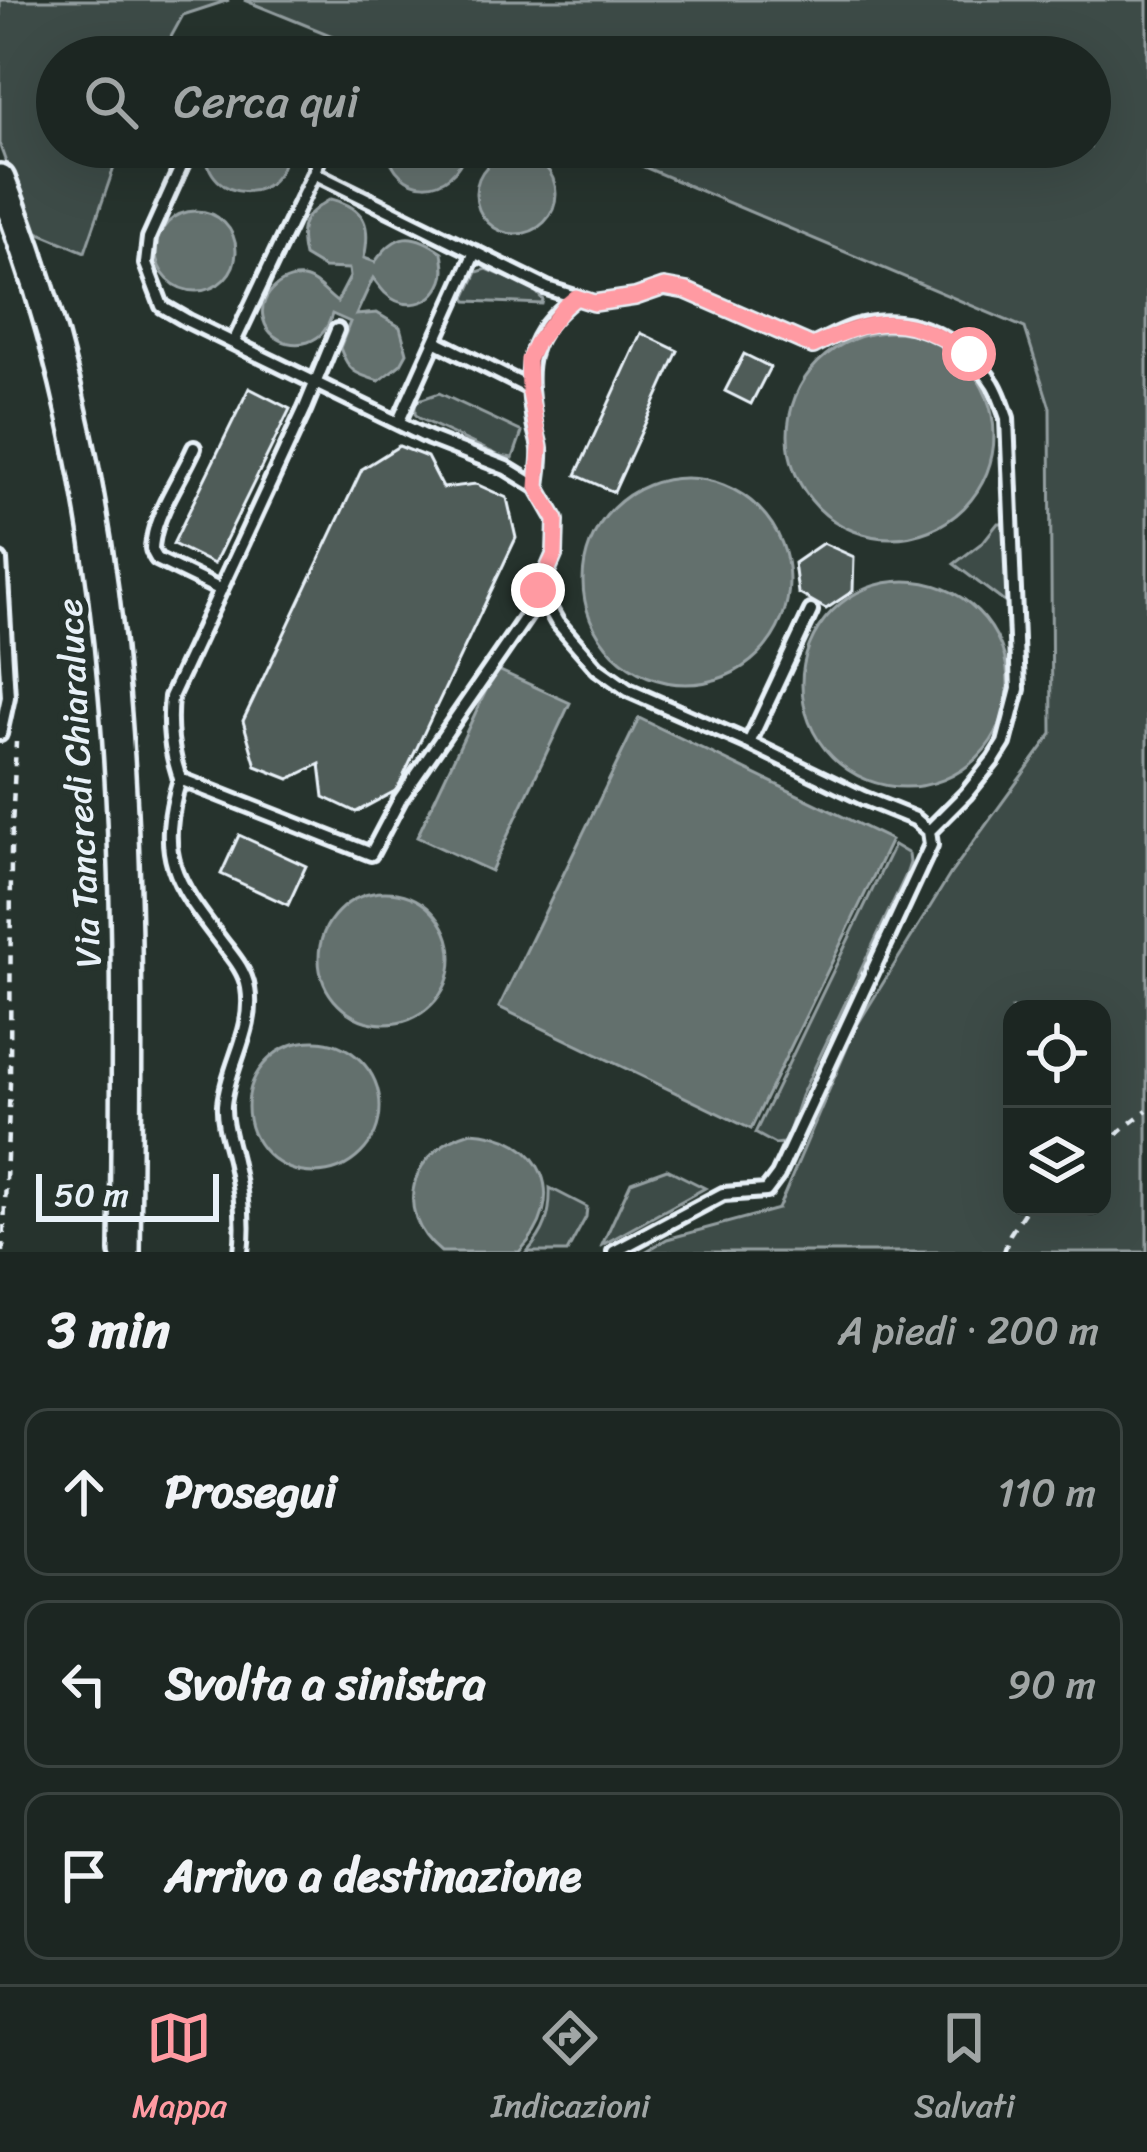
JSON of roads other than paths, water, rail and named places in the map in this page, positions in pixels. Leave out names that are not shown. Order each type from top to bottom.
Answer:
[{"type":"street","name":"Via Tancredi Chiaraluce","points":[[3,197],[42,299],[64,377],[93,515],[112,654],[125,919],[125,1252]]},
{"type":"lane","points":[[180,779],[371,854],[400,799],[530,611],[555,554],[556,520],[537,487],[506,468],[429,438],[162,306],[146,264],[149,238],[181,168]]},
{"type":"lane","points":[[233,342],[316,168]]},
{"type":"lane","points":[[314,173],[547,288],[594,303],[664,287],[687,291],[813,346],[850,328],[879,322],[942,337],[969,354],[995,386],[1007,418],[1018,689],[1004,743],[994,759],[929,831]]},
{"type":"lane","points":[[398,423],[475,252]]},
{"type":"lane","points":[[537,487],[540,447],[528,360],[536,343],[576,297]]},
{"type":"lane","points":[[241,1252],[242,1202],[224,1107],[245,1034],[248,989],[239,965],[192,903],[171,864],[170,830],[180,779],[170,751],[171,698],[337,330]]},
{"type":"lane","points":[[435,341],[529,388]]},
{"type":"lane","points":[[194,448],[158,523],[152,552],[157,559],[220,590]]},
{"type":"lane","points":[[0,560],[8,697],[0,734]]},
{"type":"lane","points":[[538,590],[557,622],[597,668],[628,690],[915,819],[929,831],[931,845],[778,1175],[766,1191],[723,1194],[614,1252]]},
{"type":"lane","points":[[749,743],[811,611]]}]
